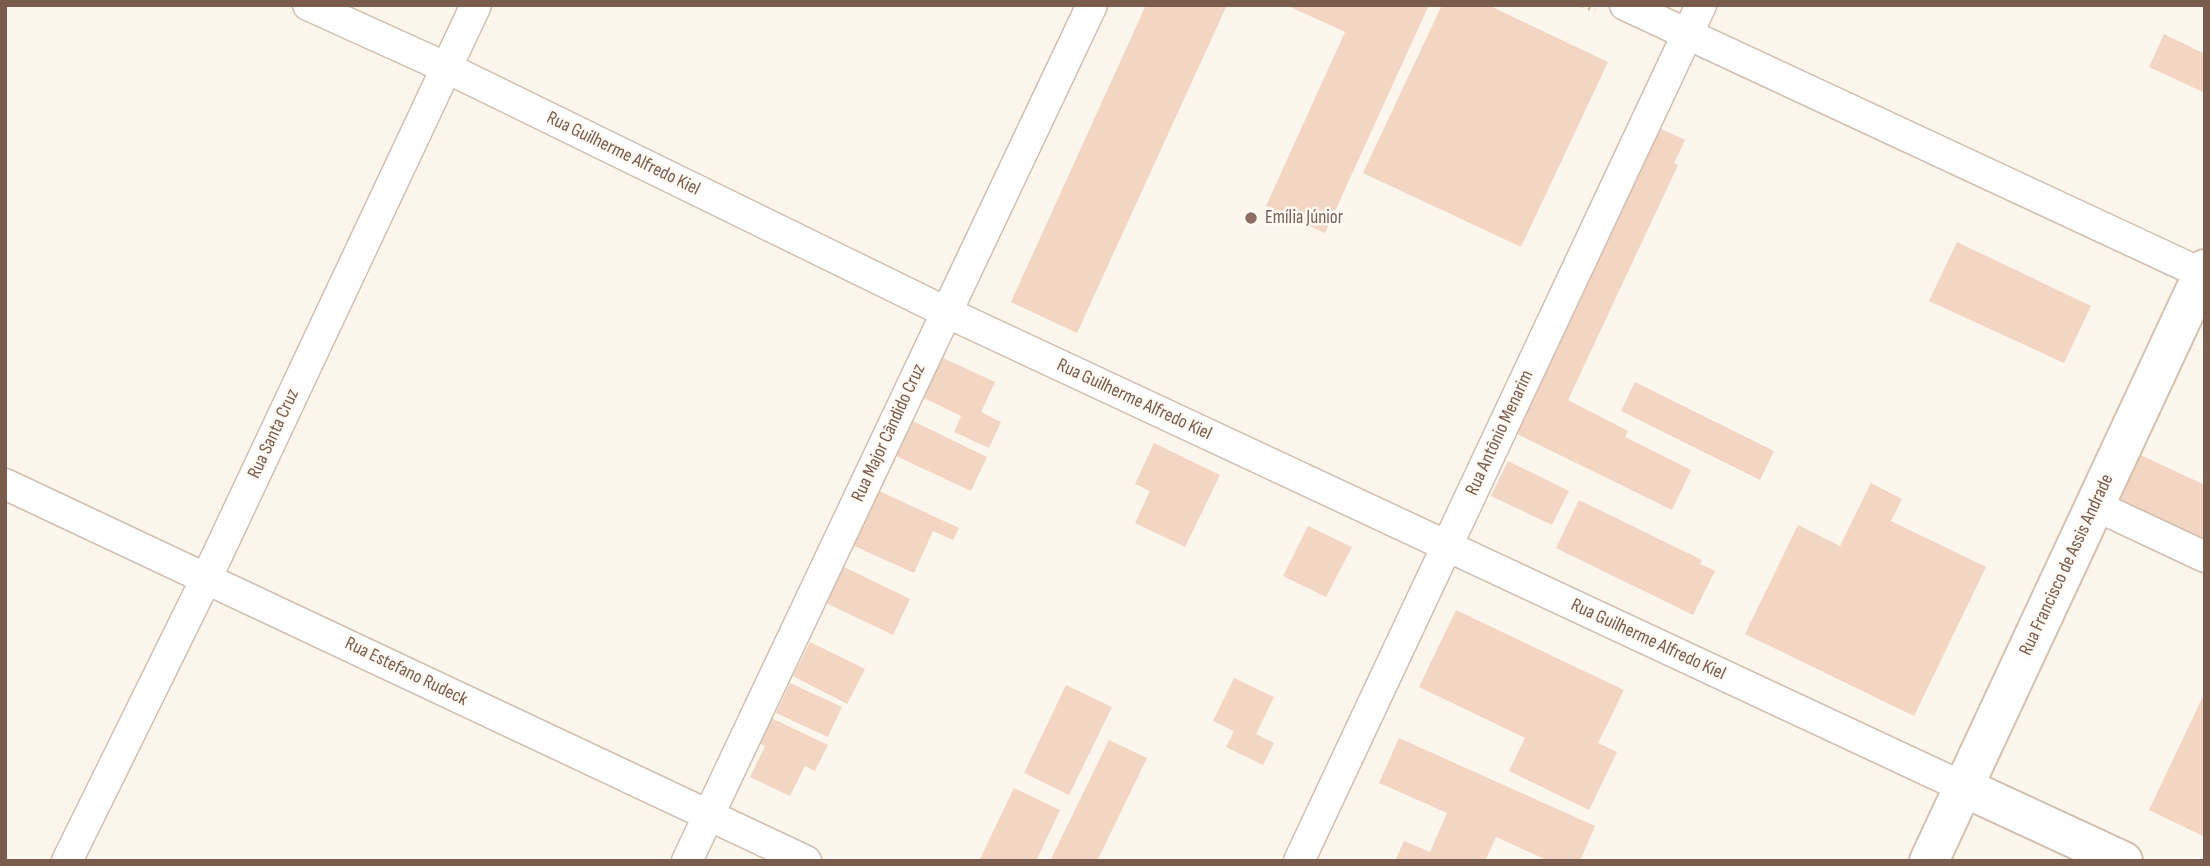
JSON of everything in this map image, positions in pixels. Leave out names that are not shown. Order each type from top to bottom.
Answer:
[{"type":"main road","name":"Rua Francisco de Assis Andrade","points":[[1930,861],[2204,273]]},
{"type":"main road","points":[[1963,787],[2123,861]]},
{"type":"street","name":"Rua Guilherme Alfredo Kiel","points":[[308,5],[447,68],[946,312],[1963,787]]},
{"type":"street","name":"Rua Santa Cruz","points":[[67,861],[207,577],[476,5]]},
{"type":"street","name":"Rua Major Cândido Cruz","points":[[687,861],[1093,5]]},
{"type":"street","points":[[1625,5],[2204,273]]},
{"type":"street","name":"Rua Antônio Menarim","points":[[1299,861],[1701,5]]},
{"type":"street","name":"Rua Estefano Rudeck","points":[[5,484],[806,861]]},
{"type":"street","points":[[2094,505],[2205,557]]},
{"type":"building","points":[[1146,5],[1227,5],[1077,333],[1011,302]]},
{"type":"building","points":[[1286,5],[1429,5],[1325,233],[1266,206],[1345,32]]},
{"type":"building","points":[[1442,5],[1488,5],[1608,62],[1521,247],[1363,173]]},
{"type":"building","points":[[2164,34],[2205,54],[2205,93],[2149,67]]},
{"type":"building","points":[[1657,127],[1685,140],[1674,163],[1678,165],[1568,400],[1628,431],[1625,437],[1691,470],[1672,510],[1513,432]]},
{"type":"building","points":[[1957,242],[2091,306],[2064,363],[1929,301]]},
{"type":"building","points":[[941,357],[995,382],[981,412],[1001,422],[989,448],[954,432],[961,416],[922,397]]},
{"type":"building","points":[[1635,382],[1774,451],[1760,480],[1621,411]]},
{"type":"building","points":[[913,421],[987,457],[971,491],[896,456]]},
{"type":"building","points":[[1154,443],[1220,475],[1185,547],[1135,523],[1150,491],[1135,484]]},
{"type":"building","points":[[2136,453],[2205,485],[2205,539],[2115,499]]},
{"type":"building","points":[[1508,461],[1569,491],[1552,525],[1491,496]]},
{"type":"building","points":[[1871,483],[1902,499],[1891,521],[1986,567],[1914,716],[1745,634],[1798,525],[1840,546]]},
{"type":"building","points":[[877,490],[959,528],[953,540],[933,531],[914,573],[852,545]]},
{"type":"building","points":[[1579,500],[1702,560],[1700,564],[1715,571],[1693,615],[1556,548]]},
{"type":"building","points":[[1308,526],[1352,547],[1326,597],[1283,576]]},
{"type":"building","points":[[842,566],[910,599],[893,635],[824,602]]},
{"type":"building","points":[[1456,610],[1624,690],[1598,743],[1617,752],[1589,810],[1509,771],[1525,738],[1419,687]]},
{"type":"building","points":[[810,642],[865,669],[847,704],[793,676]]},
{"type":"building","points":[[1234,678],[1274,697],[1256,734],[1274,743],[1263,765],[1226,747],[1234,731],[1213,721]]},
{"type":"building","points":[[790,683],[842,707],[828,737],[776,713]]},
{"type":"building","points":[[1066,685],[1112,707],[1069,795],[1024,773]]},
{"type":"building","points":[[2205,692],[2205,837],[2149,810]]},
{"type":"building","points":[[767,716],[828,745],[815,771],[805,766],[790,796],[750,777],[765,746],[755,741]]},
{"type":"building","points":[[1399,738],[1595,826],[1580,861],[1549,861],[1496,837],[1485,861],[1395,861],[1404,841],[1430,852],[1447,813],[1379,783]]},
{"type":"building","points":[[1109,740],[1147,758],[1097,861],[1050,861]]},
{"type":"building","points":[[1014,788],[1060,810],[1036,861],[979,861]]},
{"type":"place","name":"Emília Júnior","points":[[1251,218]]}]
